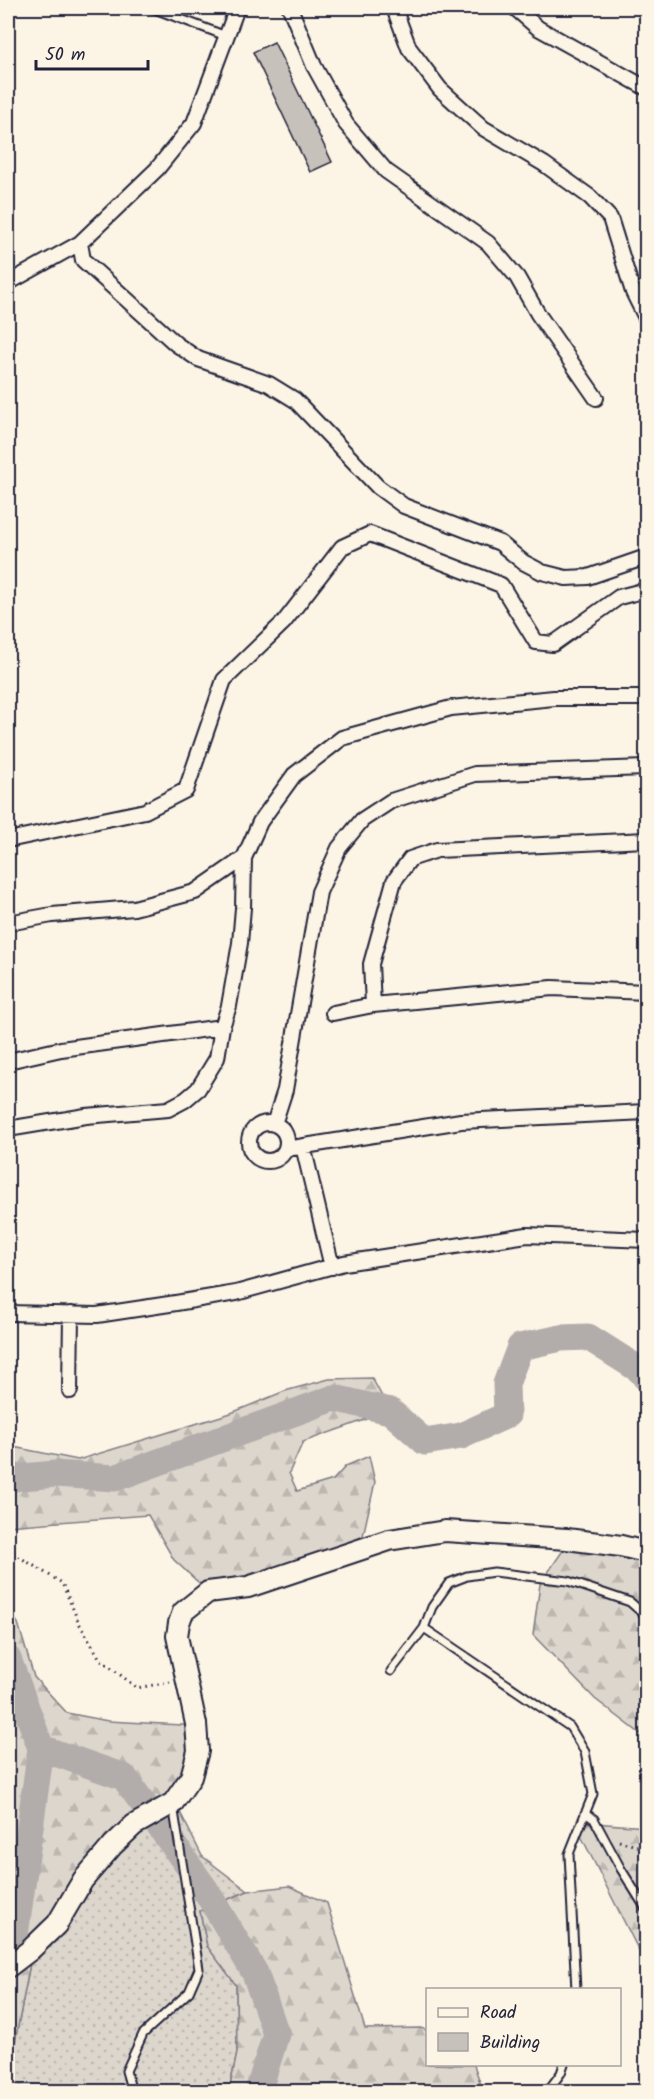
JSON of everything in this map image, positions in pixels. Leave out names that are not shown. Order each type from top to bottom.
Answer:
[{"type":"street","points":[[8,283],[80,243],[158,169],[194,123],[237,8]]},
{"type":"street","points":[[290,8],[314,66],[346,124],[386,171],[488,243],[517,277],[538,314],[596,398]]},
{"type":"street","points":[[394,8],[409,48],[440,89],[483,128],[544,164],[590,196],[610,218],[633,292],[646,318]]},
{"type":"street","points":[[515,8],[538,28],[646,88]]},
{"type":"street","points":[[80,243],[83,260],[176,344],[198,359],[269,384],[295,400],[378,487],[404,506],[500,543],[522,562],[542,572],[566,578],[588,577],[646,556]]},
{"type":"street","points":[[8,840],[146,811],[186,790],[224,680],[284,622],[342,547],[370,534],[501,585],[536,642],[553,644],[619,597],[646,590]]},
{"type":"street","points":[[8,1129],[86,1116],[168,1109],[198,1089],[217,1058],[222,1027],[229,1006],[240,943],[244,858],[260,822],[294,775],[342,738],[451,708],[554,698],[646,698]]},
{"type":"street","points":[[274,1124],[285,1090],[319,892],[339,848],[362,820],[391,801],[475,774],[646,768]]},
{"type":"street","points":[[374,1005],[371,964],[394,881],[410,859],[437,850],[646,840]]},
{"type":"street","points":[[8,923],[52,915],[134,908],[195,892],[244,858]]},
{"type":"street","points":[[333,1013],[374,1005],[552,988],[646,992]]},
{"type":"street","points":[[8,1061],[61,1049],[222,1027]]},
{"type":"street","points":[[286,1149],[461,1121],[646,1112]]},
{"type":"street","points":[[264,1124],[274,1124],[282,1130],[287,1139],[286,1149],[281,1157],[272,1161],[262,1161],[254,1155],[249,1146],[250,1136],[255,1128],[264,1124]]},
{"type":"street","points":[[303,1146],[332,1267]]},
{"type":"street","points":[[8,1313],[98,1315],[236,1293],[344,1263],[527,1235],[646,1240]]},
{"type":"street","points":[[70,1391],[71,1314]]},
{"type":"street","points":[[8,1967],[29,1951],[57,1924],[83,1880],[112,1845],[134,1825],[173,1803],[191,1777],[198,1751],[196,1724],[177,1636],[183,1612],[208,1592],[249,1587],[389,1539],[445,1531],[567,1539],[621,1546],[646,1552]]},
{"type":"lane","points":[[152,8],[226,36]]},
{"type":"lane","points":[[391,1671],[424,1628],[432,1606],[449,1582],[467,1576],[494,1572],[568,1581],[630,1602],[646,1616]]},
{"type":"lane","points":[[424,1628],[570,1727],[585,1752],[593,1794],[569,1854],[576,1988]]},
{"type":"lane","points":[[132,2091],[126,2071],[143,2034],[189,1992],[199,1969],[173,1803]]},
{"type":"lane","points":[[585,1813],[594,1819],[646,1909]]},
{"type":"lane","points":[[547,2091],[561,2073],[563,2066]]},
{"type":"path","points":[[8,1550],[62,1583],[79,1623],[100,1659],[137,1688],[186,1680]]},
{"type":"path","points":[[604,1837],[636,1846],[646,1845]]},
{"type":"green space","points":[[372,1378],[390,1411],[303,1442],[289,1473],[297,1491],[333,1480],[346,1466],[369,1456],[375,1482],[363,1536],[297,1574],[211,1594],[174,1560],[148,1515],[8,1526],[8,1446],[78,1460],[231,1413],[285,1391],[329,1379]]},
{"type":"green space","points":[[570,1540],[646,1553],[646,1738],[595,1699],[533,1635],[540,1584]]},
{"type":"green space","points":[[8,1610],[18,1623],[34,1677],[67,1713],[108,1721],[200,1726],[194,1778],[137,1827],[32,1953],[9,2073],[8,2092]]},
{"type":"green space","points":[[176,1804],[202,1856],[248,1891],[200,1911],[207,1946],[236,1984],[237,2053],[229,2091],[8,2092],[9,2073],[32,1953],[116,1846]]},
{"type":"green space","points":[[581,1822],[646,1827],[646,1965],[575,1824]]},
{"type":"green space","points":[[289,1886],[327,1903],[365,2029],[426,2030],[426,2066],[474,2066],[483,2091],[229,2091],[237,2053],[236,1985],[207,1946],[200,1911],[248,1891]]},
{"type":"building","points":[[274,42],[332,162],[310,172],[253,52]]},
{"type":"waterway","points":[[8,1474],[12,1478],[55,1474],[115,1478],[334,1398],[390,1411],[425,1442],[461,1436],[507,1415],[506,1384],[520,1347],[561,1338],[588,1337],[640,1370],[646,1378]]},
{"type":"waterway","points":[[8,1659],[41,1748],[124,1777],[205,1889],[255,1973],[276,2034],[258,2092]]},
{"type":"waterway","points":[[8,1957],[16,1928],[41,1748]]}]
